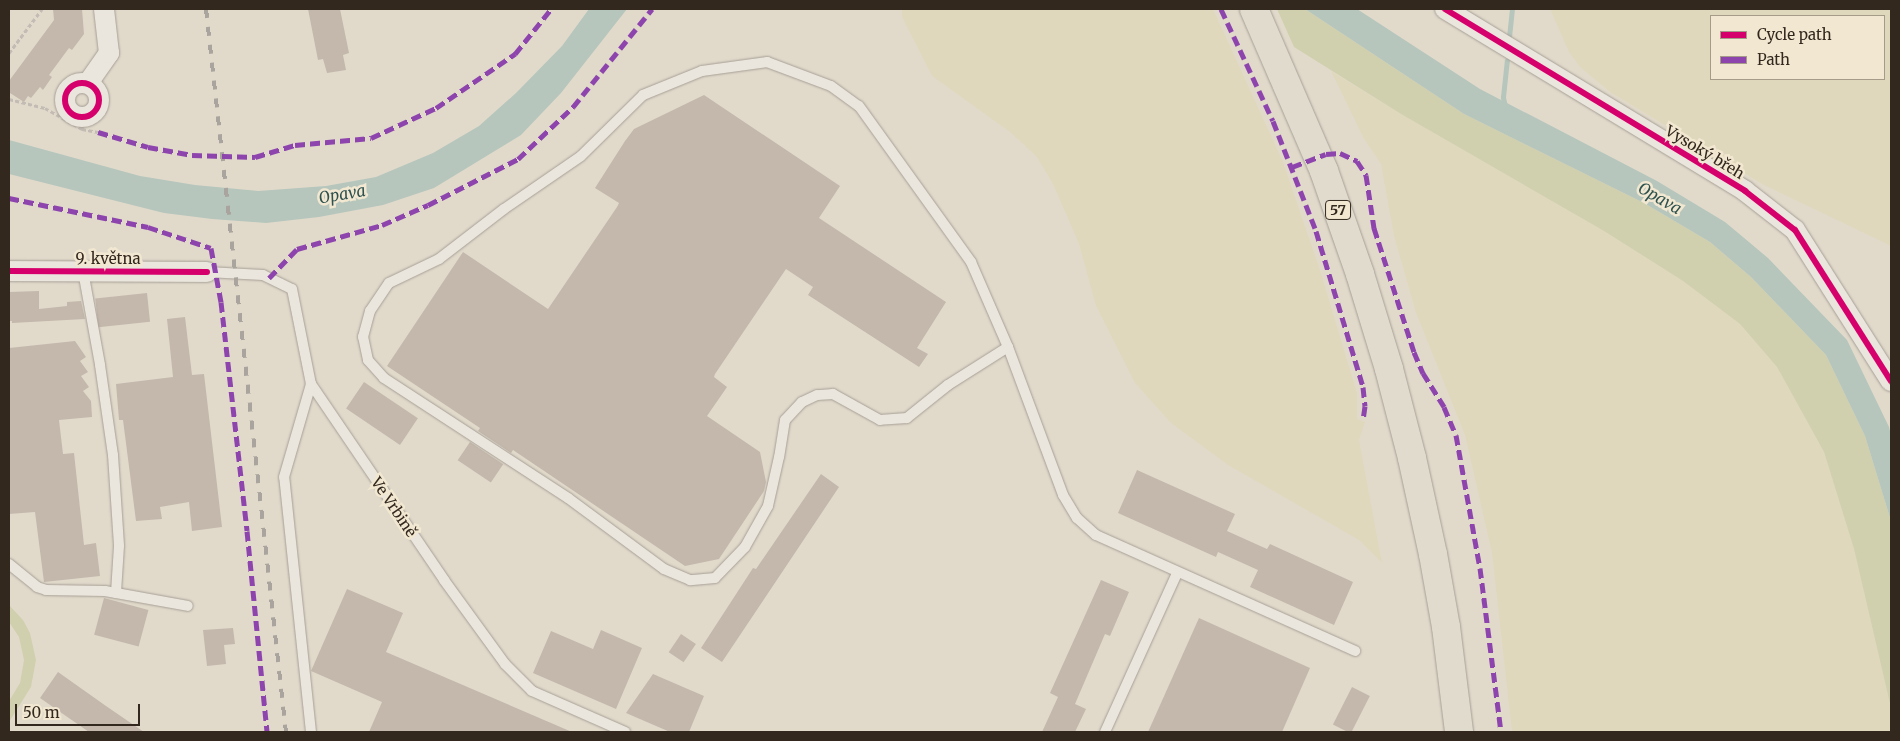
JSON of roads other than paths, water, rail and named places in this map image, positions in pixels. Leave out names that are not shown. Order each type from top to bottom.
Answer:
[{"type":"main road","name":"57","points":[[1254,9],[1299,110],[1335,202],[1369,301],[1403,419],[1433,554],[1446,627],[1459,732]]},
{"type":"street","points":[[83,123],[94,112],[100,102],[97,90],[88,83],[109,53],[104,9]]},
{"type":"street","name":"Vysoký břeh","points":[[1445,9],[1745,191],[1795,230],[1891,381]]},
{"type":"street","name":"9. května","points":[[9,271],[207,272]]},
{"type":"lane","points":[[1008,347],[948,385],[907,418],[880,420],[833,394],[818,395],[802,402],[785,420],[768,506],[745,547],[715,578],[690,580],[664,569],[568,498],[384,378],[368,360],[363,337],[370,311],[389,283],[439,259],[504,209],[581,156],[643,95],[702,71],[767,62],[831,86],[859,106],[971,262],[1008,347],[1063,495],[1077,518],[1096,536],[1355,651]]},
{"type":"lane","points":[[83,271],[100,365],[112,455],[119,546],[116,593]]},
{"type":"lane","name":"Ve Vrbině","points":[[207,272],[262,275],[292,289],[311,384],[438,572],[505,664],[532,691],[625,732]]},
{"type":"lane","points":[[311,384],[284,477],[311,732]]},
{"type":"lane","points":[[9,564],[37,587],[46,590],[116,593],[188,606]]},
{"type":"lane","points":[[1105,732],[1177,573]]},
{"type":"water","name":"Opava","points":[[589,9],[627,9],[561,93],[521,135],[434,188],[383,205],[319,217],[266,223],[212,219],[164,213],[9,174],[9,140],[140,176],[195,185],[258,191],[326,186],[376,177],[433,153],[479,126],[516,93],[562,46]]},
{"type":"water","name":"Opava","points":[[1305,9],[1357,9],[1480,89],[1657,181],[1725,222],[1768,258],[1847,340],[1889,427],[1891,435],[1891,521],[1865,436],[1826,355],[1751,277],[1710,242],[1644,203],[1464,114]]},
{"type":"waterway","points":[[1509,37],[1512,9]]},
{"type":"waterway","points":[[1505,106],[1503,97],[1507,60]]},
{"type":"railway","points":[[206,9],[286,732]]}]
